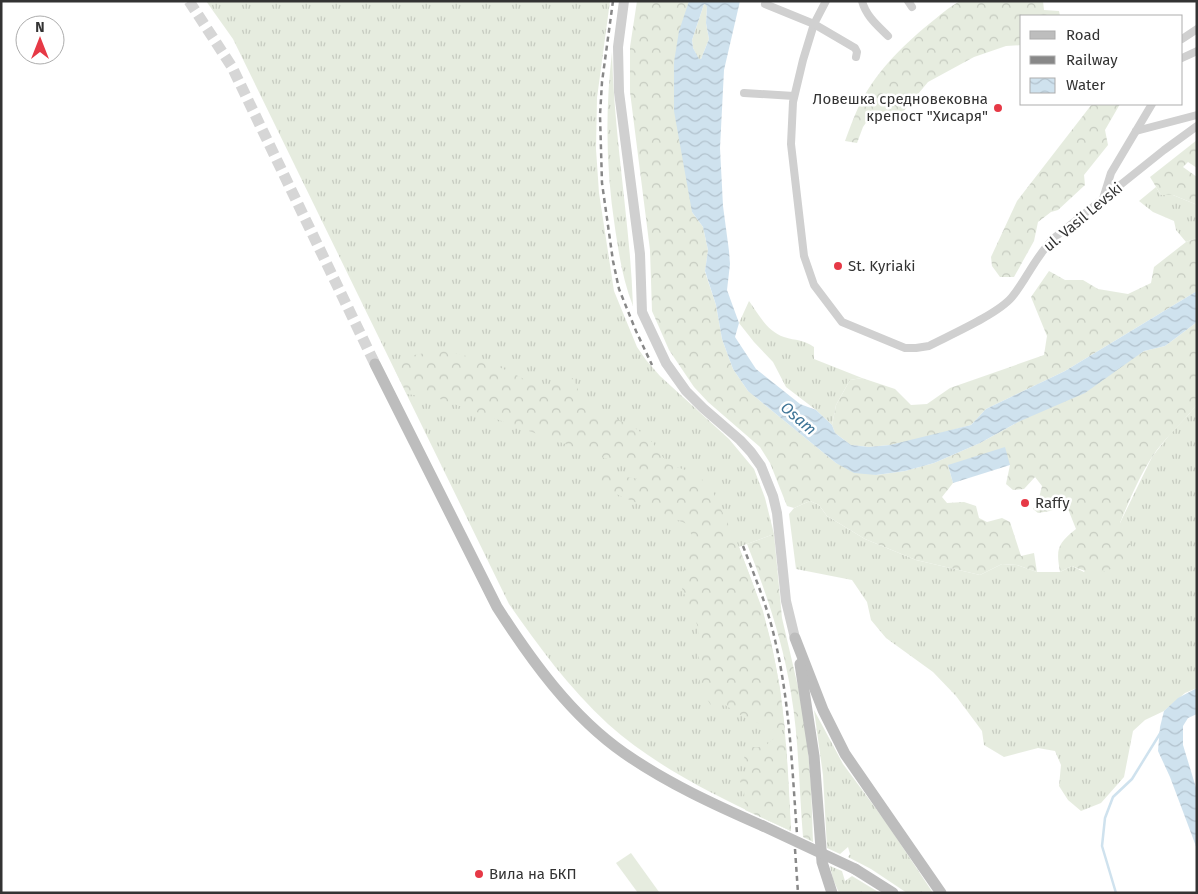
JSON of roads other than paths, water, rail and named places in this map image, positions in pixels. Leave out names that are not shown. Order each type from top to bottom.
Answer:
[{"type":"main road","points":[[375,364],[497,607],[518,640],[570,705],[594,728],[630,757],[698,797],[855,869],[893,893]]},
{"type":"main road","points":[[795,638],[814,756],[822,862],[832,893]]},
{"type":"main road","points":[[795,638],[823,710],[845,754],[941,893]]},
{"type":"street","points":[[624,1],[618,47],[619,92],[640,254],[642,312],[666,363],[686,391],[740,440],[761,466],[773,496],[777,513],[786,601],[795,638]]},
{"type":"street","name":"ul. Vasil Levski","points":[[826,1],[814,24],[794,96],[791,144],[804,256],[811,278],[825,301],[842,322],[905,348],[929,346],[1003,306],[1021,283],[1042,250],[1103,199],[1197,126]]},
{"type":"street","points":[[862,1],[864,10],[888,36]]},
{"type":"street","points":[[766,4],[814,24],[855,48],[857,52],[856,58]]},
{"type":"street","points":[[1183,39],[1197,29]]},
{"type":"street","points":[[1183,58],[1197,51]]},
{"type":"street","points":[[744,93],[794,96]]},
{"type":"street","points":[[1103,199],[1112,173],[1151,105]]},
{"type":"street","points":[[1136,131],[1197,115]]},
{"type":"water","name":"Osam","points":[[689,1],[740,1],[724,70],[720,148],[723,206],[730,264],[727,290],[739,323],[735,337],[756,369],[800,404],[816,410],[832,425],[835,433],[851,445],[869,447],[890,445],[971,425],[986,409],[1065,371],[1197,291],[1197,322],[1165,346],[1144,351],[1085,393],[1018,422],[980,443],[934,463],[905,471],[876,475],[854,473],[836,463],[748,391],[733,369],[722,339],[716,305],[705,271],[708,250],[703,227],[692,212],[674,111],[674,62],[679,31]],"holes":[[[704,4],[706,5],[706,23],[709,39],[701,59],[699,59],[693,48],[692,40]]]},
{"type":"water","points":[[1005,447],[1010,465],[953,483],[948,465]]},
{"type":"water","points":[[1197,688],[1197,714],[1188,718],[1183,726],[1183,745],[1197,791],[1197,849],[1170,777],[1158,751],[1160,727],[1164,711],[1178,698]]},
{"type":"waterway","points":[[1116,893],[1102,846],[1105,818],[1113,797],[1132,779],[1161,732]]},
{"type":"tunnel","points":[[189,1],[232,67],[375,364]]},
{"type":"railway","points":[[613,1],[602,82],[600,115],[602,183],[619,289],[652,365]]},
{"type":"railway","points":[[743,546],[769,616],[780,664],[790,737],[797,834]]},
{"type":"railway","points":[[795,849],[798,893]]},
{"type":"place","name":"Ловешка средновековна крепост \"Хисаря\"","points":[[998,108]]},
{"type":"place","name":"St. Kyriaki","points":[[838,266]]},
{"type":"place","name":"Raffy","points":[[1025,503]]},
{"type":"place","name":"Вила на БКП","points":[[479,874]]}]
